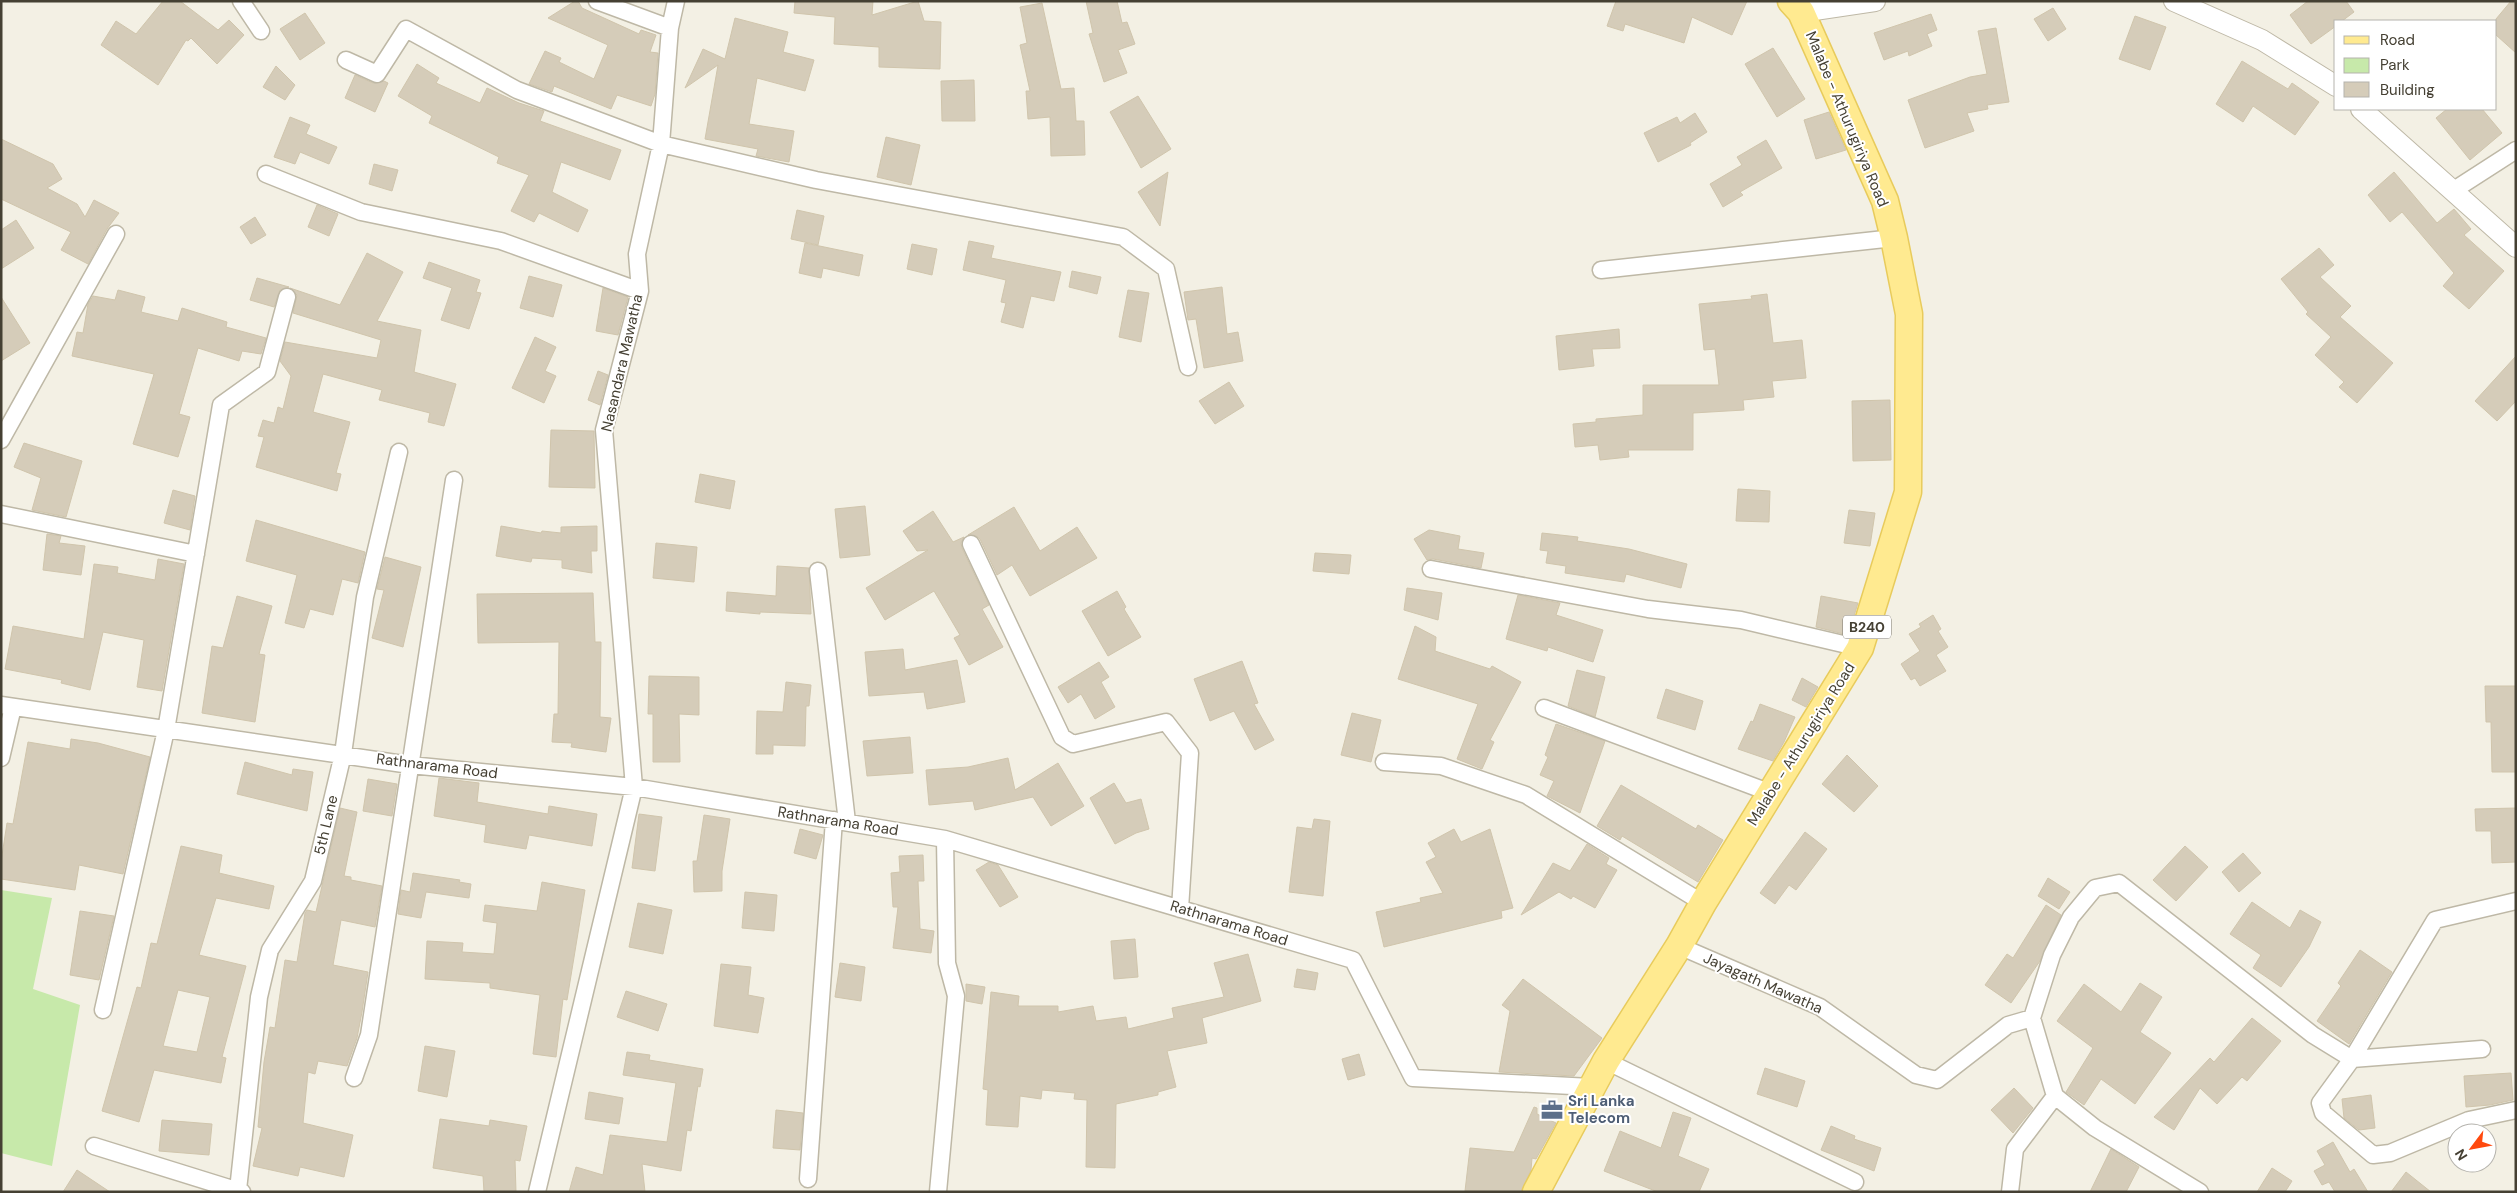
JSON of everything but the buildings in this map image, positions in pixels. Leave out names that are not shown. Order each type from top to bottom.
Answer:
[{"type":"main road","name":"Malabe - Athurugiriya Road","points":[[1541,1191],[1591,1087],[1606,1061],[1679,946],[1703,903],[1860,648],[1908,492],[1909,314],[1894,238],[1884,201],[1796,7]]},
{"type":"street","points":[[241,1],[261,30]]},
{"type":"street","points":[[597,1],[670,28]]},
{"type":"street","name":"Nasandara Mawatha","points":[[537,1192],[634,787],[604,430],[640,291],[637,254],[661,144],[670,28],[676,1]]},
{"type":"street","points":[[1796,7],[1875,1]]},
{"type":"street","points":[[2174,1],[2262,40],[2334,85]]},
{"type":"street","points":[[346,60],[377,74],[406,29],[517,90],[661,144],[816,180],[1123,237],[1166,269],[1188,367]]},
{"type":"street","points":[[2362,110],[2516,247]]},
{"type":"street","points":[[2454,190],[2516,150]]},
{"type":"street","points":[[266,174],[361,212],[501,241],[640,291]]},
{"type":"street","points":[[1,440],[116,234]]},
{"type":"street","points":[[1601,270],[1894,238]]},
{"type":"street","points":[[103,1010],[166,730],[221,405],[267,372],[287,297]]},
{"type":"street","name":"5th Lane","points":[[240,1191],[259,997],[270,950],[313,881],[343,754],[365,597],[399,452]]},
{"type":"street","points":[[354,1078],[369,1035],[454,480]]},
{"type":"street","points":[[1,514],[196,554]]},
{"type":"street","points":[[971,544],[1062,737],[1074,744],[1166,722],[1190,753],[1180,909]]},
{"type":"street","points":[[1431,568],[1648,610],[1741,620],[1860,648]]},
{"type":"street","points":[[808,1180],[841,821],[818,571]]},
{"type":"street","points":[[1,758],[7,706]]},
{"type":"street","name":"Rathnarama Road","points":[[7,706],[410,765],[634,787],[945,839],[1353,960],[1413,1078],[1591,1087]]},
{"type":"street","points":[[1544,708],[1771,793]]},
{"type":"street","points":[[1384,762],[1441,766],[1526,795],[1703,903]]},
{"type":"street","points":[[938,1192],[956,996],[947,963],[945,839]]},
{"type":"street","points":[[2200,1192],[2095,1128],[2054,1096],[2032,1018],[2052,955],[2071,917],[2096,888],[2119,883],[2313,1035],[2352,1059],[2482,1049]]},
{"type":"street","points":[[2516,901],[2435,920],[2352,1059],[2320,1103],[2323,1113],[2373,1155],[2390,1153],[2469,1120],[2516,1110]]},
{"type":"street","name":"Jayagath Mawatha","points":[[1679,946],[1820,1007],[1916,1075],[1937,1080],[2008,1025],[2032,1018]]},
{"type":"street","points":[[1606,1061],[1855,1182]]},
{"type":"street","points":[[2010,1192],[2015,1149],[2054,1096]]},
{"type":"street","points":[[94,1146],[240,1191]]},
{"type":"green space","points":[[1,890],[52,898],[33,989],[80,1005],[52,1166],[1,1153]]},
{"type":"place","name":"Sri Lanka Telecom","points":[[1552,1110]]}]
